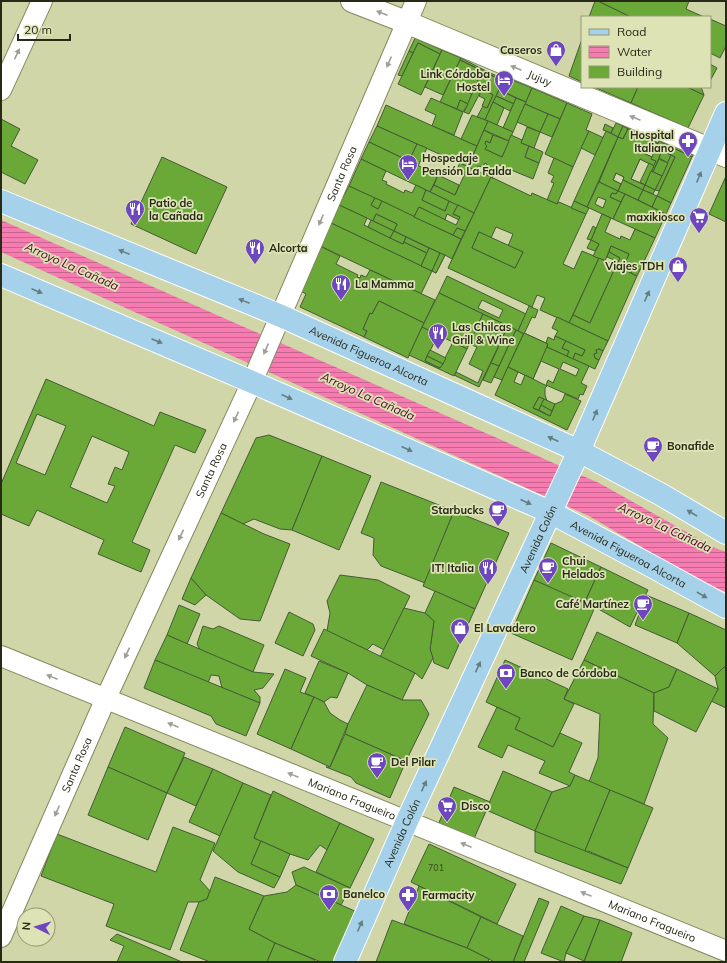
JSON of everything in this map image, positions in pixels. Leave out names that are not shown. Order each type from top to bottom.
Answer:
[{"type":"main road","name":"Avenida Colón","points":[[345,962],[407,821],[718,153],[726,113]]},
{"type":"main road","name":"Avenida Figueroa Alcorta","points":[[1,201],[280,316],[579,451],[662,495],[726,533]]},
{"type":"main road","name":"Avenida Figueroa Alcorta","points":[[1,275],[252,382],[550,512],[726,607]]},
{"type":"street","points":[[1,90],[42,1]]},
{"type":"street","name":"Jujuy","points":[[352,1],[406,22],[718,153]]},
{"type":"street","name":"Santa Rosa","points":[[1,937],[106,698],[252,382],[416,1]]},
{"type":"street","name":"Mariano Fragueiro","points":[[1,656],[726,951]]},
{"type":"water","name":"Arroyo La Cañada","points":[[1,220],[599,483],[715,548],[726,552],[726,592],[703,583],[589,516],[1,252]]},
{"type":"building","points":[[595,1],[598,1],[629,16],[589,16]]},
{"type":"building","points":[[598,1],[689,1],[686,9],[702,16],[629,16]]},
{"type":"building","points":[[711,19],[726,26],[726,46],[720,58],[711,54]]},
{"type":"building","points":[[415,38],[442,50],[440,54],[418,43],[413,53],[409,51]]},
{"type":"building","points":[[581,42],[581,82],[569,76]]},
{"type":"building","points":[[418,43],[440,54],[421,95],[398,84]]},
{"type":"building","points":[[442,50],[461,58],[460,60],[441,52]]},
{"type":"building","points":[[442,50],[461,58],[443,95],[425,87]]},
{"type":"building","points":[[409,51],[413,53],[402,76],[398,75]]},
{"type":"building","points":[[461,58],[482,69],[481,70],[460,60]]},
{"type":"building","points":[[460,60],[482,71],[475,87],[469,84],[465,91],[472,94],[468,104],[460,100],[457,109],[440,102]]},
{"type":"building","points":[[711,65],[717,68],[711,79]]},
{"type":"building","points":[[482,69],[503,79],[503,81],[481,70]]},
{"type":"building","points":[[482,71],[503,81],[485,120],[477,117],[483,106],[487,108],[493,95],[482,89],[469,114],[464,112]]},
{"type":"building","points":[[505,77],[532,88],[526,102],[499,90]]},
{"type":"building","points":[[532,88],[567,103],[560,119],[525,104]]},
{"type":"building","points":[[596,88],[638,88],[631,103]]},
{"type":"building","points":[[638,88],[689,88],[704,95],[688,128],[631,103]]},
{"type":"building","points":[[689,88],[701,88],[704,95]]},
{"type":"building","points":[[482,89],[493,95],[487,108],[482,106],[485,99],[479,96]]},
{"type":"building","points":[[499,90],[516,98],[514,104],[496,96]]},
{"type":"building","points":[[496,96],[514,104],[510,111],[493,102]]},
{"type":"building","points":[[431,98],[463,112],[454,135],[432,126],[436,115],[425,110]]},
{"type":"building","points":[[516,98],[526,102],[513,132],[503,128]]},
{"type":"building","points":[[460,100],[468,104],[463,112],[457,109]]},
{"type":"building","points":[[493,102],[504,108],[497,125],[485,120]]},
{"type":"building","points":[[567,103],[592,114],[586,130],[589,131],[573,167],[545,154]]},
{"type":"building","points":[[525,104],[548,114],[540,132],[517,122]]},
{"type":"building","points":[[386,105],[477,146],[468,167],[377,126]]},
{"type":"building","points":[[548,114],[560,119],[552,137],[540,132]]},
{"type":"building","points":[[472,115],[488,121],[477,146],[461,139]]},
{"type":"building","points":[[1,119],[20,129],[11,146],[38,160],[25,184],[1,172]]},
{"type":"building","points":[[488,121],[513,132],[509,141],[484,130]]},
{"type":"building","points":[[616,123],[623,126],[618,137],[611,133]]},
{"type":"building","points":[[605,124],[613,128],[611,133],[603,130]]},
{"type":"building","points":[[624,124],[651,136],[650,139],[622,126]]},
{"type":"building","points":[[377,126],[417,144],[409,161],[369,142]]},
{"type":"building","points":[[623,126],[628,129],[623,139],[618,137]]},
{"type":"building","points":[[527,127],[540,132],[534,148],[521,143]]},
{"type":"building","points":[[628,129],[658,143],[649,140],[643,153],[652,157],[651,159],[656,161],[654,166],[640,159],[631,179],[645,185],[643,190],[623,180],[624,177],[616,173],[613,180],[621,184],[618,191],[599,182],[618,137],[623,139]],"holes":[[[629,142],[638,146],[634,155],[625,151]],[[622,157],[631,161],[627,170],[618,166]]]},
{"type":"building","points":[[628,129],[658,143],[649,140],[643,153],[652,157],[651,159],[656,161],[654,166],[640,159],[631,179],[645,185],[643,190],[623,180],[624,177],[616,173],[613,180],[621,184],[618,191],[599,182],[618,137],[623,139]]},
{"type":"building","points":[[484,130],[493,135],[490,143],[486,141],[485,144],[487,146],[485,149],[502,157],[511,135],[522,140],[521,143],[529,146],[525,157],[539,163],[533,179],[499,165],[492,178],[483,174],[487,164],[485,163],[483,167],[478,166],[476,171],[468,167]]},
{"type":"building","points":[[589,131],[604,138],[595,155],[581,148]]},
{"type":"building","points":[[606,131],[618,137],[587,207],[574,201]]},
{"type":"building","points":[[493,135],[509,141],[502,157],[485,149],[487,146],[485,144],[486,141],[490,143]]},
{"type":"building","points":[[661,136],[695,151],[692,157],[659,141]]},
{"type":"building","points":[[659,141],[692,157],[671,203],[657,196],[675,157],[662,151],[653,172],[651,171],[656,161],[651,159]]},
{"type":"building","points":[[369,142],[438,175],[430,192],[361,159]]},
{"type":"building","points":[[417,144],[427,148],[418,166],[409,161]]},
{"type":"building","points":[[529,146],[543,152],[539,163],[525,157]]},
{"type":"building","points":[[662,151],[671,155],[668,163],[659,158]]},
{"type":"building","points":[[671,155],[675,157],[659,191],[655,190]]},
{"type":"building","points":[[162,157],[227,187],[196,254],[131,224]]},
{"type":"building","points":[[554,158],[573,167],[557,204],[547,200],[554,183],[551,182],[554,176],[548,173]]},
{"type":"building","points":[[361,159],[386,171],[382,180],[387,182],[386,184],[404,193],[405,190],[412,193],[416,185],[426,190],[422,200],[445,211],[449,201],[458,205],[453,214],[460,217],[459,220],[447,214],[445,220],[419,207],[414,217],[349,186]]},
{"type":"building","points":[[659,159],[668,163],[662,176],[653,172]]},
{"type":"building","points":[[460,163],[468,167],[465,173],[457,169]]},
{"type":"building","points":[[649,163],[654,166],[645,185],[640,182]]},
{"type":"building","points":[[468,167],[491,177],[474,213],[430,192],[434,185],[455,195]]},
{"type":"building","points":[[651,171],[662,176],[655,190],[645,185]]},
{"type":"building","points":[[438,175],[459,185],[455,195],[434,185]]},
{"type":"building","points":[[726,176],[726,222],[709,214]]},
{"type":"building","points":[[491,177],[531,196],[532,193],[557,204],[559,202],[586,214],[563,264],[574,269],[582,251],[599,258],[569,323],[540,310],[545,298],[537,295],[532,307],[448,268]],"holes":[[[496,227],[513,234],[508,246],[523,252],[515,268],[472,248],[479,232],[491,238]]]},
{"type":"building","points":[[623,180],[643,190],[638,200],[618,191]]},
{"type":"building","points":[[599,182],[618,191],[616,194],[612,193],[610,197],[621,202],[613,219],[587,207]],"holes":[[[598,197],[606,200],[603,208],[595,204]]]},
{"type":"building","points":[[645,185],[655,190],[653,194],[643,190]]},
{"type":"building","points":[[349,186],[375,198],[371,205],[378,209],[382,201],[461,239],[452,259],[445,255],[436,273],[432,271],[440,253],[394,231],[397,224],[376,214],[373,221],[339,205]]},
{"type":"building","points":[[426,190],[449,201],[445,211],[422,200]]},
{"type":"building","points":[[643,190],[657,196],[652,207],[638,200]]},
{"type":"building","points":[[618,191],[625,194],[621,202],[610,197],[612,193],[616,194]]},
{"type":"building","points":[[625,194],[666,214],[655,238],[613,219]]},
{"type":"building","points":[[657,196],[671,203],[666,214],[652,207]]},
{"type":"building","points":[[375,198],[382,201],[378,209],[371,205]]},
{"type":"building","points":[[574,201],[589,208],[586,214],[571,208]]},
{"type":"building","points":[[339,205],[367,218],[364,225],[403,244],[404,242],[427,253],[421,266],[331,223]]},
{"type":"building","points":[[458,205],[474,213],[465,231],[457,228],[453,235],[414,217],[419,207],[456,225],[460,217],[453,214]]},
{"type":"building","points":[[376,214],[397,224],[394,231],[373,221]]},
{"type":"building","points":[[602,214],[611,218],[605,232],[620,239],[621,236],[630,240],[635,229],[655,238],[640,270],[634,267],[631,273],[622,269],[629,254],[611,246],[605,261],[593,256],[599,244],[591,240]]},
{"type":"building","points":[[371,220],[394,231],[390,238],[368,227]]},
{"type":"building","points":[[331,223],[432,271],[421,294],[320,246]]},
{"type":"building","points":[[593,226],[596,228],[591,240],[587,239]]},
{"type":"building","points":[[457,228],[465,231],[461,239],[453,235]]},
{"type":"building","points":[[394,231],[406,237],[403,244],[390,238]]},
{"type":"building","points":[[479,232],[523,252],[515,268],[472,248]]},
{"type":"building","points":[[406,237],[429,248],[427,253],[404,242]]},
{"type":"building","points":[[591,240],[599,244],[595,251],[587,248]]},
{"type":"building","points":[[320,246],[340,256],[336,264],[358,275],[357,277],[360,278],[361,275],[366,277],[370,270],[435,300],[424,323],[379,301],[372,314],[370,313],[363,329],[367,331],[364,337],[300,307],[306,294],[299,290]]},
{"type":"building","points":[[611,246],[629,254],[622,269],[616,266],[620,258],[609,252]]},
{"type":"building","points":[[429,248],[440,253],[432,271],[421,266]]},
{"type":"building","points":[[609,252],[620,258],[616,266],[612,264],[614,260],[607,257]]},
{"type":"building","points":[[440,253],[445,255],[436,273],[432,271]]},
{"type":"building","points":[[599,258],[616,266],[590,323],[573,315]]},
{"type":"building","points":[[616,266],[637,276],[608,341],[569,323],[573,315],[590,323]]},
{"type":"building","points":[[634,267],[640,270],[637,276],[631,273]]},
{"type":"building","points":[[447,276],[526,314],[518,331],[439,293]],"holes":[[[482,300],[503,310],[499,318],[478,308]]]},
{"type":"building","points":[[439,293],[483,314],[467,349],[422,327]]},
{"type":"building","points":[[379,301],[424,323],[408,358],[364,337],[367,331],[363,329],[370,313],[372,314]]},
{"type":"building","points":[[529,306],[538,310],[535,318],[532,317],[524,334],[518,331]]},
{"type":"building","points":[[483,314],[508,326],[479,387],[454,375],[456,372],[478,383],[483,371],[469,364],[477,347],[469,344]]},
{"type":"building","points":[[557,317],[608,341],[603,351],[599,349],[596,350],[597,353],[594,354],[595,358],[599,360],[595,369],[573,359],[575,353],[582,356],[585,350],[555,336],[558,331],[552,328]]},
{"type":"building","points":[[508,326],[516,330],[499,366],[491,363]]},
{"type":"building","points":[[422,327],[438,335],[425,361],[440,368],[453,342],[467,349],[454,376],[409,355]]},
{"type":"building","points":[[516,330],[524,334],[502,380],[494,377]]},
{"type":"building","points":[[524,333],[548,344],[547,347],[589,366],[581,383],[587,386],[583,395],[580,394],[578,399],[546,385],[548,380],[553,383],[559,369],[541,361],[533,379],[508,367]],"holes":[[[563,362],[579,369],[576,376],[560,369]]]},
{"type":"building","points":[[524,333],[548,344],[533,379],[508,367]]},
{"type":"building","points":[[555,336],[566,341],[562,348],[569,351],[567,356],[547,347],[548,344],[546,343],[548,337],[554,340]]},
{"type":"building","points":[[566,341],[585,350],[582,356],[575,353],[573,359],[567,356],[569,351],[562,348]]},
{"type":"building","points":[[599,349],[603,351],[599,360],[595,358],[594,354],[597,353],[596,350]]},
{"type":"building","points":[[430,350],[446,358],[443,364],[427,356]]},
{"type":"building","points":[[427,356],[443,364],[440,368],[425,361]]},
{"type":"building","points":[[491,363],[499,366],[491,383],[483,380]]},
{"type":"building","points":[[508,367],[518,372],[514,382],[521,385],[525,375],[547,386],[545,388],[545,395],[547,401],[539,397],[533,408],[550,416],[555,404],[562,401],[565,394],[581,401],[567,430],[495,395]]},
{"type":"building","points":[[46,379],[154,426],[160,412],[206,430],[195,453],[175,445],[132,542],[150,550],[141,572],[98,554],[104,540],[37,510],[29,526],[1,514],[1,484]],"holes":[[[37,414],[66,426],[45,475],[16,463]],[[92,436],[129,452],[122,470],[115,467],[108,484],[115,486],[107,503],[70,487]]]},
{"type":"building","points":[[539,397],[544,399],[539,410],[533,408]]},
{"type":"building","points":[[544,399],[555,404],[552,411],[541,405]]},
{"type":"building","points":[[541,405],[552,411],[550,416],[539,410]]},
{"type":"building","points":[[269,435],[322,456],[292,530],[280,529],[254,519],[243,524],[221,513],[256,438]]},
{"type":"building","points":[[322,456],[371,476],[339,550],[292,530]]},
{"type":"building","points":[[381,482],[454,511],[425,583],[381,566],[373,555],[374,538],[361,533]]},
{"type":"building","points":[[454,511],[509,533],[475,609],[423,586]]},
{"type":"building","points":[[221,513],[264,534],[290,544],[260,621],[240,619],[206,595],[191,578]]},
{"type":"building","points":[[551,543],[601,567],[584,604],[534,580]]},
{"type":"building","points":[[601,567],[648,590],[630,627],[595,607],[584,604]]},
{"type":"building","points":[[340,575],[378,580],[410,596],[384,650],[373,644],[367,650],[327,631],[330,613],[327,601]]},
{"type":"building","points":[[191,578],[206,595],[195,605],[182,599]]},
{"type":"building","points":[[534,580],[595,607],[572,660],[511,633]]},
{"type":"building","points":[[435,591],[475,609],[448,669],[434,663],[430,649],[434,621],[425,613]]},
{"type":"building","points":[[646,595],[689,613],[677,643],[635,625]]},
{"type":"building","points":[[179,605],[200,614],[187,644],[167,635]]},
{"type":"building","points":[[404,608],[425,613],[434,621],[430,649],[433,658],[422,679],[415,673],[380,657]]},
{"type":"building","points":[[289,612],[313,624],[315,630],[303,656],[275,643]]},
{"type":"building","points":[[689,613],[726,630],[726,668],[724,667],[715,676],[677,643]]},
{"type":"building","points":[[203,626],[213,629],[219,626],[264,645],[253,672],[200,650],[197,644]]},
{"type":"building","points":[[324,629],[415,673],[402,700],[367,685],[348,673],[311,656]]},
{"type":"building","points":[[597,632],[677,669],[669,687],[654,693],[584,660]]},
{"type":"building","points":[[167,635],[253,672],[274,674],[263,688],[254,690],[260,697],[260,703],[222,688],[219,676],[211,675],[208,683],[155,660]]},
{"type":"building","points":[[155,660],[260,703],[246,736],[216,724],[211,716],[144,688]]},
{"type":"building","points":[[505,660],[568,689],[564,699],[574,704],[553,747],[515,729],[520,718],[486,702]]},
{"type":"building","points":[[584,660],[654,693],[653,724],[668,738],[644,804],[589,782],[598,758],[600,714],[564,699]]},
{"type":"building","points":[[319,661],[348,673],[337,698],[331,697],[324,702],[305,693]]},
{"type":"building","points":[[724,667],[726,668],[726,708],[711,701],[718,689],[715,676]]},
{"type":"building","points":[[285,669],[306,678],[300,692],[314,697],[291,749],[257,734]]},
{"type":"building","points":[[677,669],[718,689],[696,732],[654,711],[654,693],[669,687]]},
{"type":"building","points":[[367,685],[402,700],[421,700],[429,714],[406,761],[345,734],[348,724]]},
{"type":"building","points":[[314,697],[324,702],[330,713],[348,724],[330,767],[291,749]]},
{"type":"building","points":[[497,707],[520,718],[515,729],[553,747],[560,733],[582,743],[569,772],[575,775],[570,786],[539,773],[545,761],[508,745],[502,758],[478,747]]},
{"type":"building","points":[[125,727],[185,753],[167,793],[108,767]]},
{"type":"building","points":[[345,734],[406,761],[390,798],[356,783],[351,777],[326,767],[330,767]]},
{"type":"building","points":[[184,757],[213,769],[196,806],[167,793]]},
{"type":"building","points":[[108,767],[167,793],[148,840],[88,815]]},
{"type":"building","points":[[213,769],[243,783],[220,836],[189,822]]},
{"type":"building","points":[[503,771],[552,792],[535,831],[486,810]]},
{"type":"building","points":[[575,775],[610,790],[584,853],[535,831],[552,792],[570,786]]},
{"type":"building","points":[[243,783],[271,795],[254,838],[261,841],[251,864],[280,877],[274,888],[238,872],[213,851]]},
{"type":"building","points":[[454,787],[490,802],[473,841],[438,825]]},
{"type":"building","points":[[610,790],[653,808],[628,868],[588,851],[584,853]]},
{"type":"building","points":[[273,791],[340,823],[327,850],[320,845],[308,860],[290,854],[254,838]]},
{"type":"building","points":[[340,823],[374,839],[350,888],[316,872]]},
{"type":"building","points":[[173,827],[215,843],[200,880],[210,891],[207,899],[199,902],[188,902],[170,950],[106,926],[114,904],[41,876],[57,834],[156,872]]},
{"type":"building","points":[[535,831],[628,868],[621,884],[535,852]]},
{"type":"building","points":[[261,841],[290,854],[280,877],[251,864]]},
{"type":"building","points":[[429,844],[516,884],[497,924],[411,882]]},
{"type":"building","points":[[304,867],[350,888],[341,905],[296,885],[292,872]]},
{"type":"building","points":[[215,877],[264,896],[249,929],[275,943],[267,962],[210,962],[180,950],[199,902],[207,899]]},
{"type":"building","points":[[296,885],[357,912],[335,962],[321,962],[275,943],[249,929],[264,896],[287,892]]},
{"type":"building","points":[[419,886],[481,917],[467,948],[404,924]]},
{"type":"building","points":[[539,898],[549,902],[524,962],[513,962]]},
{"type":"building","points":[[561,906],[584,916],[566,953],[564,962],[541,953]]},
{"type":"building","points":[[584,916],[600,920],[584,961],[566,953]]},
{"type":"building","points":[[481,917],[523,936],[513,962],[494,962],[467,948]]},
{"type":"building","points":[[392,920],[467,948],[489,959],[488,962],[376,962]]},
{"type":"building","points":[[600,920],[632,933],[621,962],[584,962]]},
{"type":"building","points":[[117,934],[182,962],[117,962],[124,946],[110,940]]},
{"type":"building","points":[[275,943],[315,960],[314,962],[267,962]]},
{"type":"place","name":"Caseros","points":[[556,67]]},
{"type":"place","name":"Link Córdoba Hostel","points":[[504,97]]},
{"type":"place","name":"Hospital Italiano","points":[[688,158]]},
{"type":"place","name":"Hospedaje Pensión La Falda","points":[[408,181]]},
{"type":"place","name":"Patio de la Cañada","points":[[135,226]]},
{"type":"place","name":"maxikiosco","points":[[699,234]]},
{"type":"place","name":"Alcorta","points":[[255,265]]},
{"type":"place","name":"Viajes TDH","points":[[678,283]]},
{"type":"place","name":"La Mamma","points":[[341,301]]},
{"type":"place","name":"Las Chilcas Grill & Wine","points":[[438,350]]},
{"type":"place","name":"Bonafide","points":[[653,463]]},
{"type":"place","name":"Starbucks","points":[[498,527]]},
{"type":"place","name":"Chui Helados","points":[[548,584]]},
{"type":"place","name":"IT! Italia","points":[[488,585]]},
{"type":"place","name":"Café Martínez","points":[[643,621]]},
{"type":"place","name":"El Lavadero","points":[[460,645]]},
{"type":"place","name":"Banco de Córdoba","points":[[506,690]]},
{"type":"place","name":"Del Pilar","points":[[377,779]]},
{"type":"place","name":"Disco","points":[[447,823]]},
{"type":"place","name":"Banelco","points":[[329,911]]},
{"type":"place","name":"Farmacity","points":[[408,912]]}]
